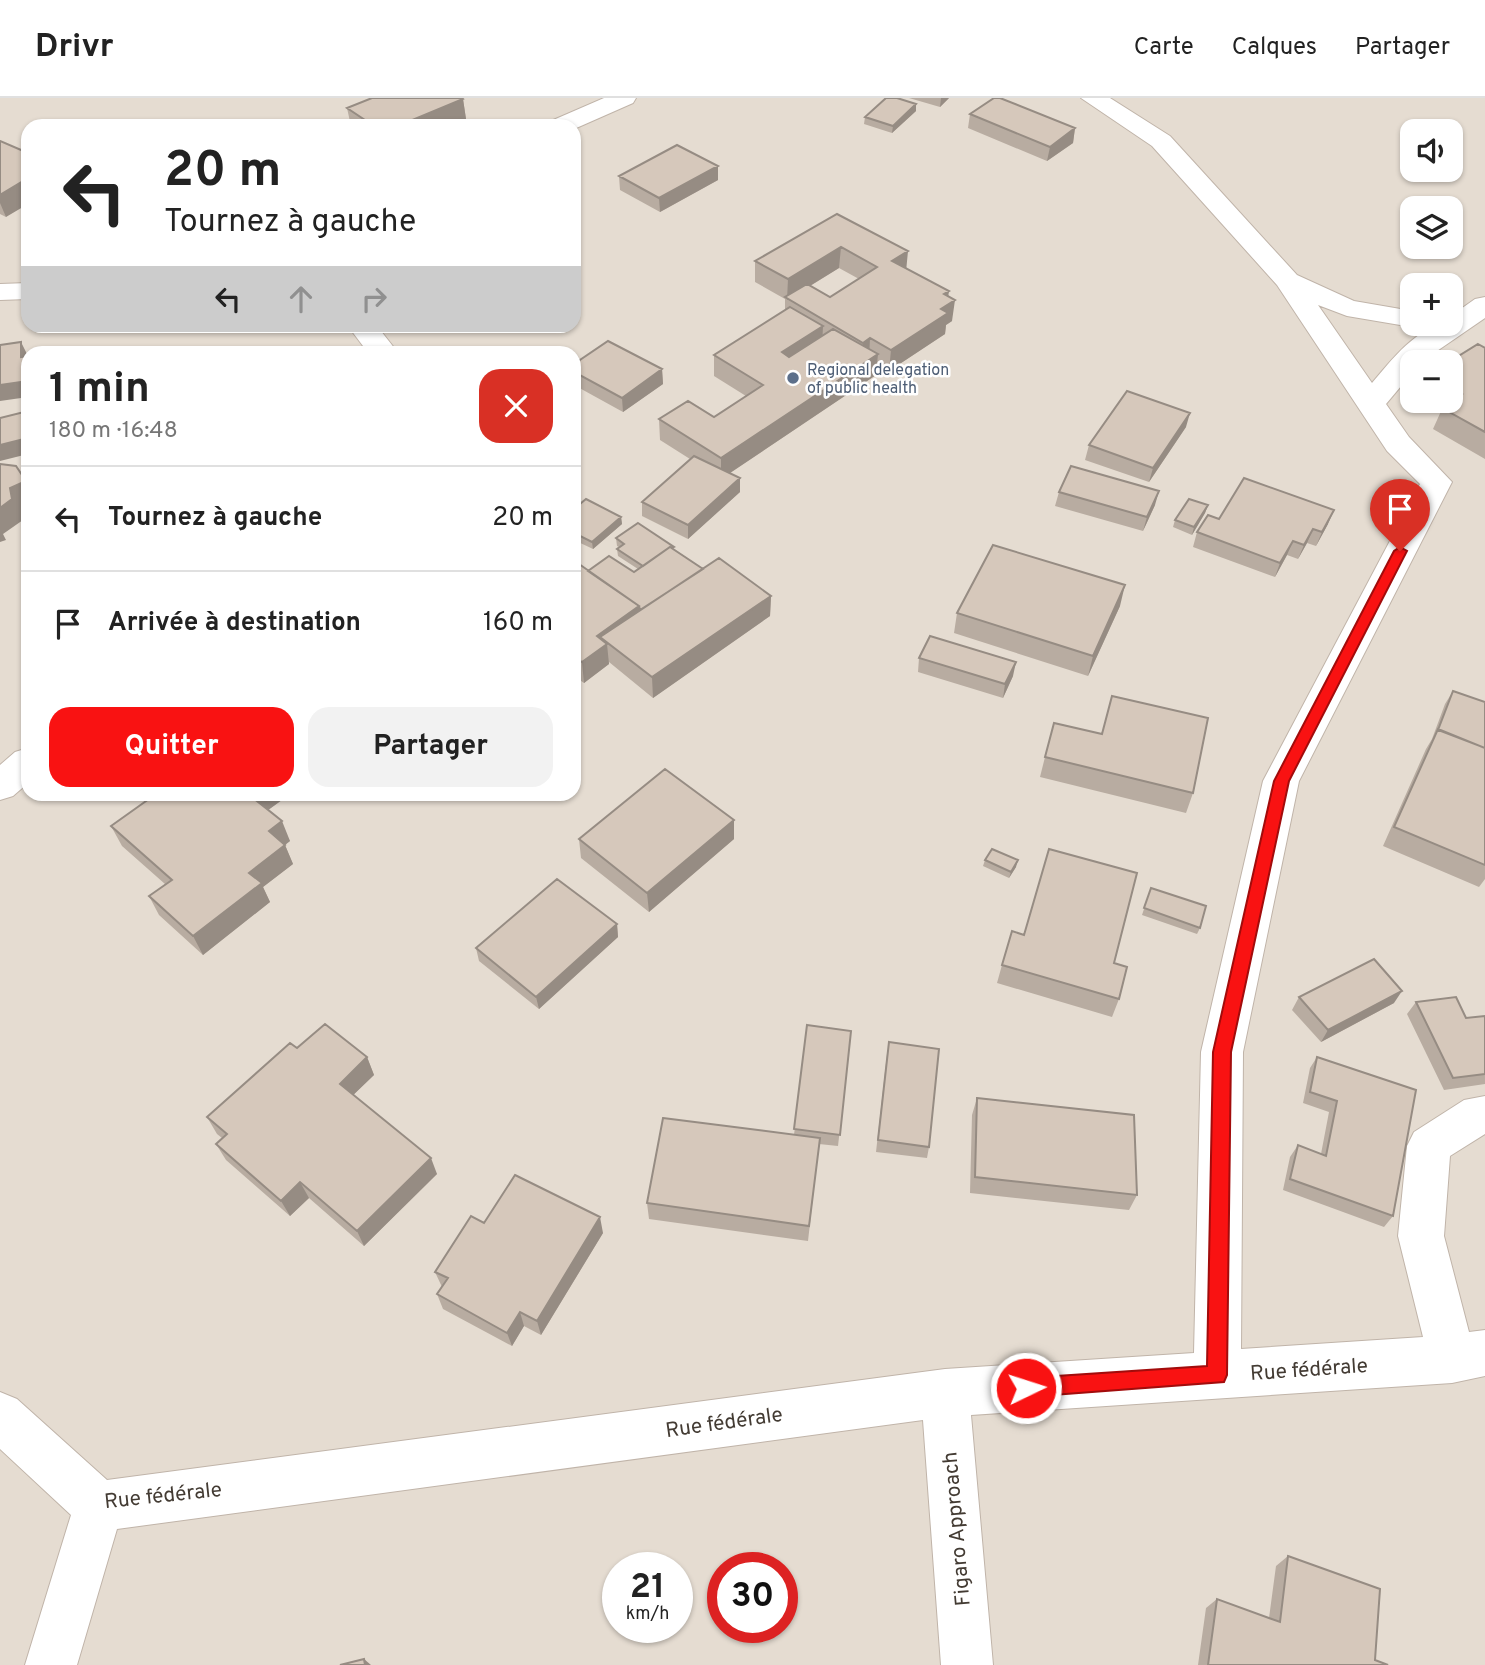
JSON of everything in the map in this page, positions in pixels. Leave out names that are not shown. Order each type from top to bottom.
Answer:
[{"type":"street","points":[[576,119],[622,98]]},
{"type":"street","points":[[1093,98],[1161,141],[1287,280],[1398,444],[1436,482],[1281,781],[1222,1052],[1217,1375]]},
{"type":"street","points":[[1287,280],[1347,308],[1400,317]]},
{"type":"street","points":[[0,292],[21,290]]},
{"type":"street","points":[[1371,401],[1412,355],[1467,315]]},
{"type":"street","points":[[0,786],[21,768]]},
{"type":"street","points":[[1469,1356],[1421,1236],[1429,1146],[1479,1114],[1485,1115]]},
{"type":"street","name":"Rue fédérale","points":[[0,1416],[99,1506],[945,1393],[1469,1356]]},
{"type":"street","name":"Figaro Approach","points":[[945,1393],[967,1665]]},
{"type":"street","points":[[51,1665],[99,1506]]},
{"type":"shaded area","points":[[0,98],[1485,98],[1485,1665],[0,1665]]},
{"type":"building","points":[[372,98],[463,99],[415,119],[364,119],[347,108]]},
{"type":"building","points":[[886,98],[897,98],[916,104],[893,126],[865,117]]},
{"type":"building","points":[[994,98],[1075,128],[1050,147],[970,114]]},
{"type":"building","points":[[0,141],[21,150],[21,182],[0,195]]},
{"type":"building","points":[[677,145],[718,166],[659,198],[619,176]]},
{"type":"building","points":[[837,214],[908,251],[892,261],[949,291],[944,294],[955,300],[941,309],[948,313],[891,350],[870,338],[863,343],[785,297],[807,284],[830,297],[877,267],[841,247],[788,279],[755,261]]},
{"type":"building","points":[[790,307],[823,326],[782,352],[789,357],[833,329],[878,354],[721,458],[659,419],[688,401],[714,417],[763,385],[714,355]]},
{"type":"building","points":[[608,341],[662,369],[622,398],[581,376],[581,359]]},
{"type":"building","points":[[21,342],[21,382],[0,385],[0,345]]},
{"type":"building","points":[[1478,344],[1485,348],[1485,432],[1451,413],[1463,413],[1463,353]]},
{"type":"building","points":[[1127,391],[1190,413],[1153,468],[1089,445]]},
{"type":"building","points":[[21,413],[21,440],[0,445],[0,418]]},
{"type":"building","points":[[694,456],[740,478],[688,525],[642,502]]},
{"type":"building","points":[[0,464],[16,466],[21,474],[21,483],[10,488],[12,499],[0,508]]},
{"type":"building","points":[[1071,466],[1159,491],[1147,517],[1059,492]]},
{"type":"building","points":[[1244,478],[1334,510],[1322,532],[1313,529],[1304,545],[1293,541],[1280,563],[1197,532],[1208,515],[1219,519]]},
{"type":"building","points":[[586,499],[621,517],[592,542],[581,536],[581,503]]},
{"type":"building","points":[[1189,499],[1208,505],[1194,527],[1175,520]]},
{"type":"building","points":[[638,523],[674,547],[643,566],[617,549],[624,544],[616,538]]},
{"type":"building","points":[[993,545],[1125,585],[1093,656],[957,613]]},
{"type":"building","points":[[670,547],[703,569],[640,610],[639,606],[588,571],[609,556],[634,572]]},
{"type":"building","points":[[719,558],[771,596],[652,677],[600,637]]},
{"type":"building","points":[[581,565],[639,606],[597,636],[607,644],[582,662]]},
{"type":"building","points":[[930,636],[1016,662],[1005,684],[919,658]]},
{"type":"building","points":[[1453,691],[1485,702],[1485,748],[1438,730]]},
{"type":"building","points":[[1112,696],[1208,718],[1193,793],[1045,757],[1054,723],[1102,734]]},
{"type":"building","points":[[1438,729],[1485,748],[1485,865],[1394,827]]},
{"type":"building","points":[[665,769],[734,820],[647,893],[579,839]]},
{"type":"building","points":[[146,801],[257,801],[282,821],[269,831],[285,845],[249,873],[262,883],[193,936],[149,896],[172,880],[111,826]]},
{"type":"building","points":[[992,849],[1018,860],[1011,872],[985,860]]},
{"type":"building","points":[[1049,849],[1137,873],[1114,963],[1127,967],[1119,999],[1002,965],[1012,931],[1024,935]]},
{"type":"building","points":[[557,879],[617,924],[536,997],[476,948]]},
{"type":"building","points":[[1151,888],[1206,906],[1200,928],[1144,908]]},
{"type":"building","points":[[1374,959],[1402,991],[1328,1030],[1299,997]]},
{"type":"building","points":[[1456,997],[1466,1018],[1485,1016],[1485,1074],[1453,1078],[1416,1002]]},
{"type":"building","points":[[325,1024],[367,1057],[340,1084],[431,1158],[357,1231],[300,1182],[281,1201],[216,1144],[227,1134],[207,1117],[290,1043],[297,1048]]},
{"type":"building","points":[[807,1025],[851,1031],[840,1135],[794,1129]]},
{"type":"building","points":[[889,1042],[939,1049],[929,1147],[878,1140]]},
{"type":"building","points":[[1317,1057],[1416,1090],[1393,1216],[1290,1179],[1298,1145],[1326,1156],[1337,1101],[1310,1092]]},
{"type":"building","points":[[977,1098],[1134,1115],[1137,1195],[975,1177]]},
{"type":"building","points":[[663,1118],[820,1138],[809,1226],[647,1203]]},
{"type":"building","points":[[515,1175],[600,1217],[537,1321],[520,1312],[507,1333],[437,1294],[448,1278],[435,1272],[471,1216],[484,1223]]},
{"type":"building","points":[[1288,1556],[1380,1589],[1375,1660],[1388,1665],[1208,1665],[1217,1599],[1280,1622]]},
{"type":"building","points":[[364,1659],[365,1665],[340,1665]]},
{"type":"place","name":"Regional delegation of public health","points":[[793,378]]},
{"type":"route","points":[[1026,1388],[1217,1375],[1222,1052],[1281,781],[1400,551]]}]
